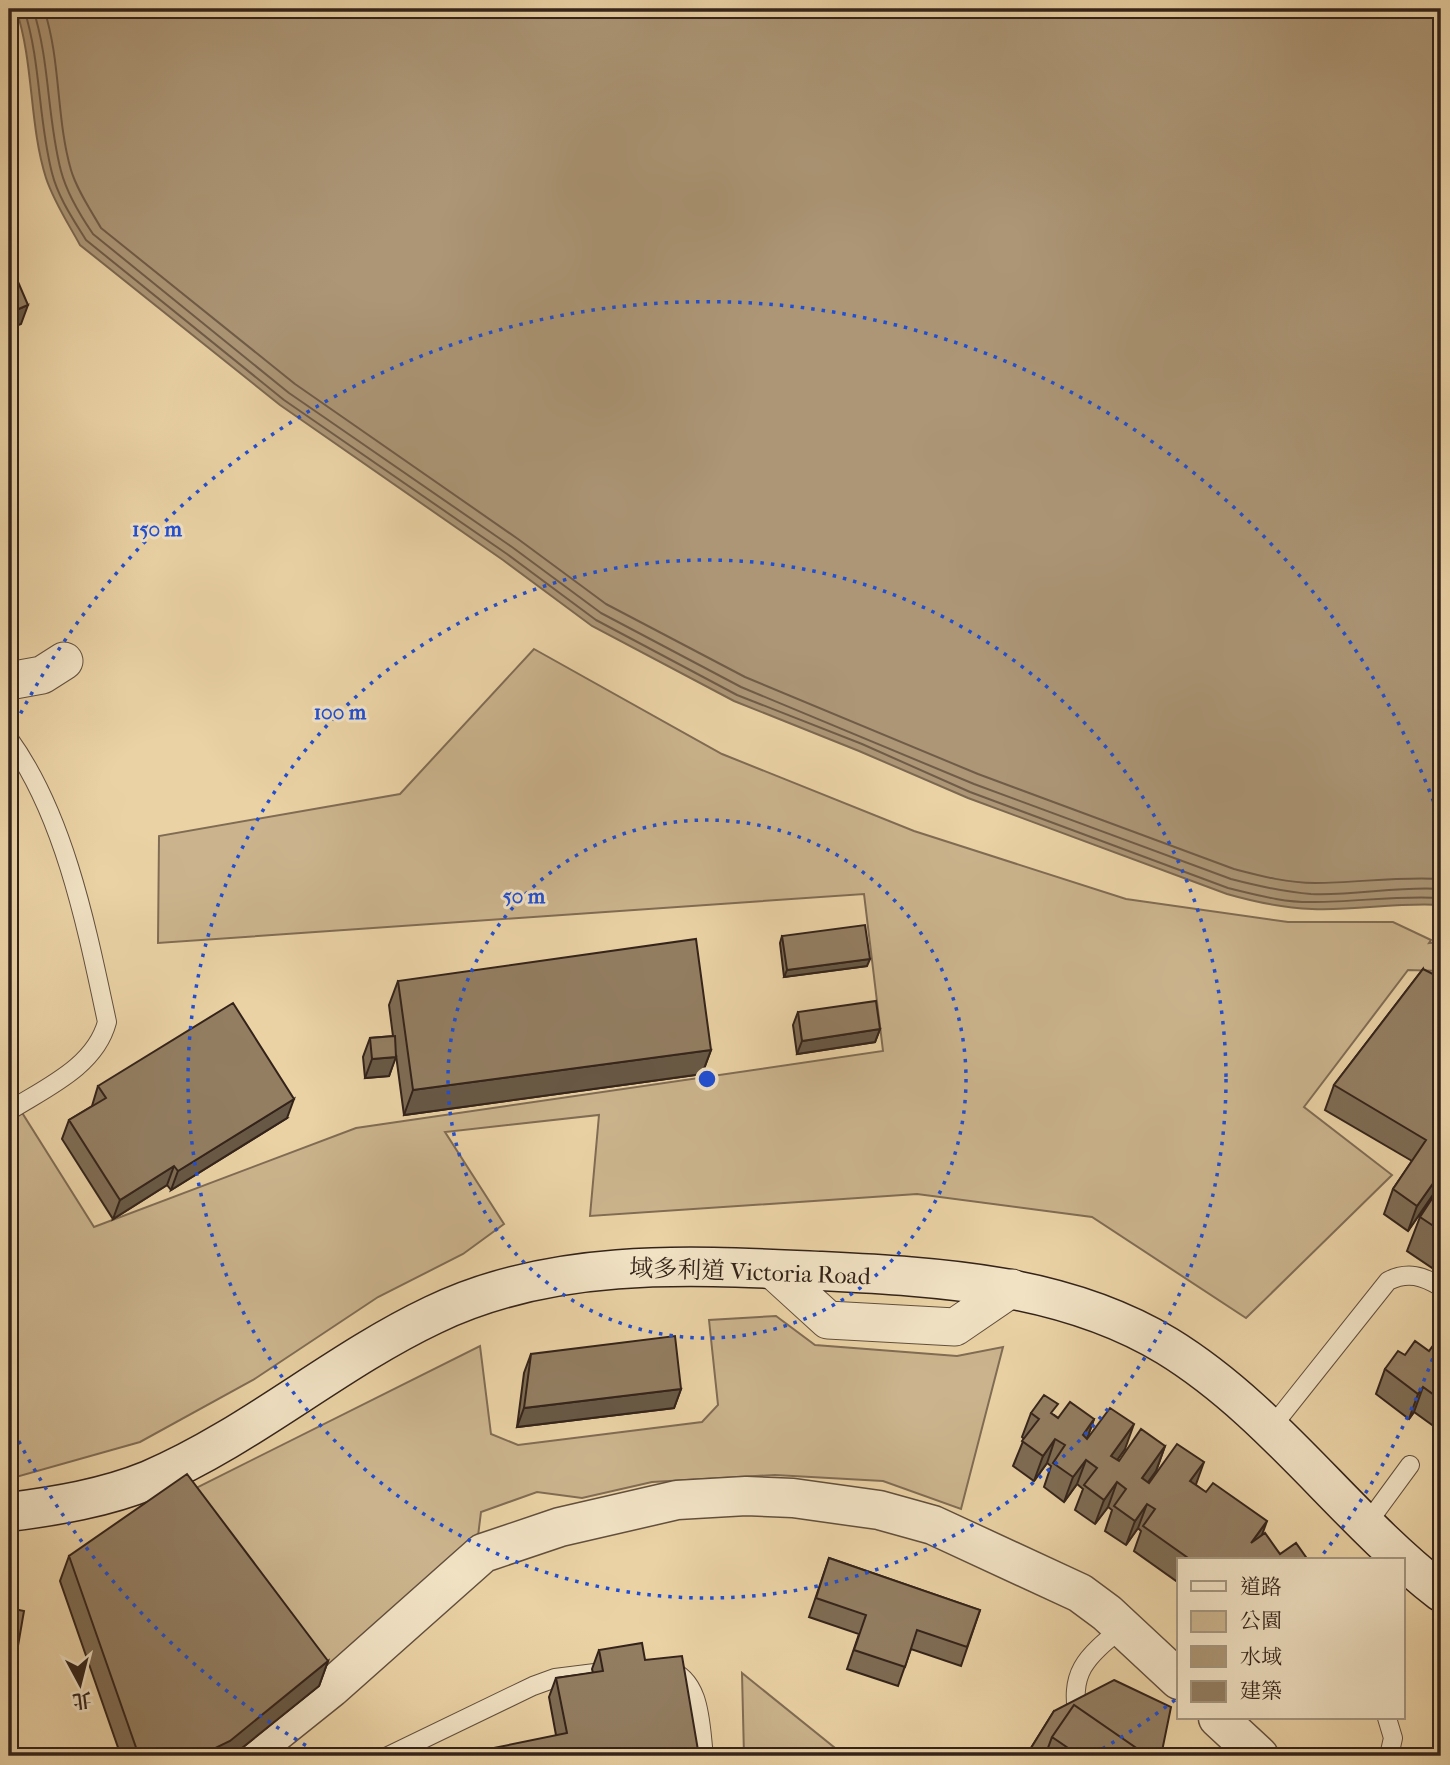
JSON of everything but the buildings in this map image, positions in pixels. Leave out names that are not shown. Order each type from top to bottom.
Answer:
[{"type":"main road","name":"域多利道 Victoria Road","points":[[9,1512],[79,1501],[115,1492],[175,1468],[398,1332],[484,1294],[533,1281],[623,1268],[772,1269],[934,1279],[1012,1288],[1076,1305],[1156,1340],[1197,1366],[1270,1428],[1366,1525],[1403,1558]]},
{"type":"main road","points":[[246,1756],[331,1688],[483,1553],[560,1527],[677,1500],[746,1496],[793,1498],[879,1510],[933,1525],[1080,1593],[1123,1627],[1177,1678]]},
{"type":"main road","name":"域多利道 Victoria Road","points":[[1404,1559],[1441,1592]]},
{"type":"main road","points":[[1220,1720],[1259,1756]]},
{"type":"street","points":[[9,681],[42,675],[64,662]]},
{"type":"street","points":[[772,1269],[828,1320],[956,1327],[1012,1288]]},
{"type":"lane","points":[[9,738],[40,792],[84,916],[107,1022],[103,1037],[81,1064],[9,1111]]},
{"type":"lane","points":[[1270,1428],[1388,1281],[1406,1274],[1424,1277],[1441,1287]]},
{"type":"lane","points":[[1366,1525],[1410,1465]]},
{"type":"lane","points":[[1079,1723],[1074,1700],[1075,1681],[1084,1661],[1123,1627]]},
{"type":"lane","points":[[645,1666],[676,1672],[688,1681],[695,1693],[704,1756]]},
{"type":"lane","points":[[388,1756],[555,1678],[618,1670]]},
{"type":"lane","points":[[1388,1720],[1393,1738],[1389,1756]]},
{"type":"green space","points":[[534,649],[722,754],[914,831],[1126,899],[1288,922],[1393,922],[1431,940],[1429,943],[1441,942],[1441,971],[1408,970],[1304,1107],[1392,1175],[1246,1318],[1092,1217],[917,1194],[590,1216],[599,1115],[445,1132],[504,1224],[463,1254],[378,1297],[253,1380],[140,1442],[9,1479],[9,1092],[94,1227],[356,1128],[883,1051],[864,894],[158,943],[159,836],[400,794]]},
{"type":"green space","points":[[776,1316],[815,1345],[957,1356],[1003,1347],[961,1509],[883,1481],[775,1475],[652,1482],[582,1498],[537,1492],[481,1512],[478,1536],[321,1675],[182,1495],[480,1346],[491,1434],[518,1445],[702,1422],[718,1405],[709,1320]]},
{"type":"green space","points":[[742,1673],[845,1756],[744,1756]]},
{"type":"water","points":[[16,9],[1441,9],[1441,905],[1312,909],[1269,904],[1227,894],[968,798],[734,701],[592,626],[503,560],[280,405],[80,245],[46,178],[37,136],[26,51]]}]
